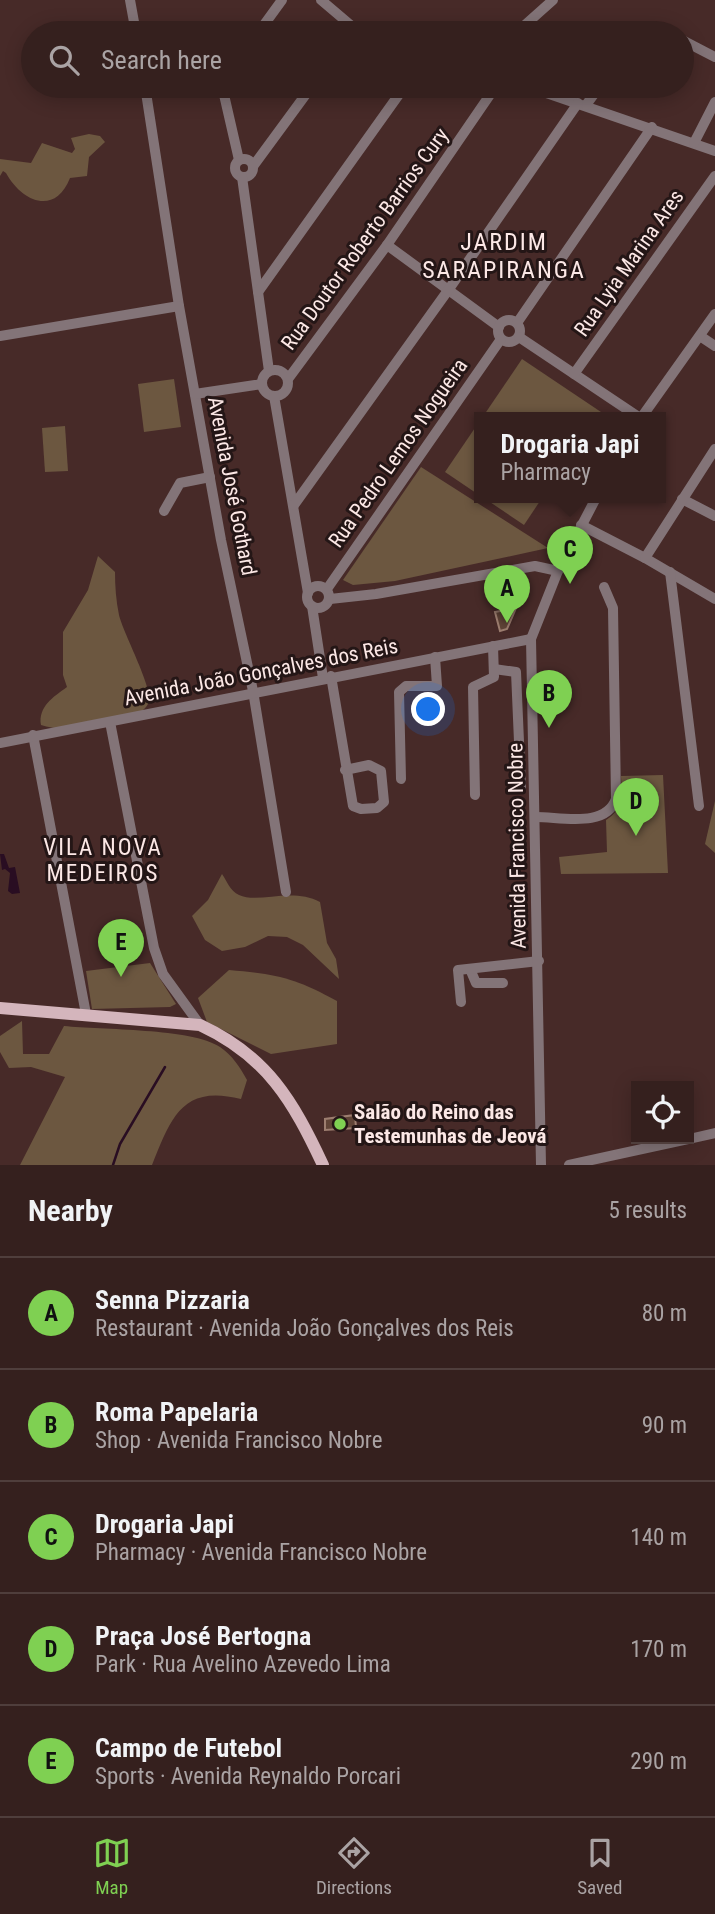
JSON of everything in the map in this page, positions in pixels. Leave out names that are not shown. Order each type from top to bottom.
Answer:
[{"type":"main road","points":[[0,1007],[200,1025],[220,1034],[262,1066],[297,1111],[323,1165]]},
{"type":"street","points":[[130,0],[134,21]]},
{"type":"street","points":[[267,21],[282,0]]},
{"type":"street","points":[[321,0],[342,21]]},
{"type":"street","points":[[529,21],[553,0]]},
{"type":"street","points":[[694,46],[715,57]]},
{"type":"street","name":"Avenida José Gothard","points":[[146,98],[179,306],[253,691],[286,892]]},
{"type":"street","points":[[225,98],[239,160],[235,167],[242,177],[269,371]]},
{"type":"street","points":[[242,177],[250,175],[254,165],[303,98]]},
{"type":"street","points":[[258,292],[396,98]]},
{"type":"street","name":"Rua Doutor Roberto Barrios Cury","points":[[288,379],[387,245],[488,98]]},
{"type":"street","points":[[563,98],[715,151]]},
{"type":"street","points":[[295,505],[588,98]]},
{"type":"street","points":[[694,143],[715,102]]},
{"type":"street","points":[[517,323],[652,127]]},
{"type":"street","points":[[239,160],[247,159],[254,165]]},
{"type":"street","name":"Rua Lyia Marina Ares","points":[[574,373],[715,176]]},
{"type":"street","points":[[387,245],[499,327],[502,339],[510,343],[519,337],[521,330],[517,323],[507,320],[499,327]]},
{"type":"street","points":[[0,336],[179,306]]},
{"type":"street","points":[[644,412],[715,314]]},
{"type":"street","points":[[700,336],[715,346]]},
{"type":"street","points":[[519,337],[631,412]]},
{"type":"street","name":"Rua Pedro Lemos Nogueira","points":[[328,594],[502,339]]},
{"type":"street","points":[[278,370],[288,379],[285,391],[274,396],[266,392],[262,384],[269,371],[278,370]]},
{"type":"street","points":[[195,394],[262,384]]},
{"type":"street","points":[[274,396],[295,505],[308,593],[312,606],[345,770],[353,806],[361,809],[377,808],[384,802],[381,771],[369,765],[345,770]]},
{"type":"street","points":[[645,558],[715,449]]},
{"type":"street","points":[[164,511],[180,483],[210,477]]},
{"type":"street","points":[[682,499],[715,516]]},
{"type":"street","name":"Avenida Francisco Nobre","points":[[541,1165],[531,639],[558,571],[593,503]]},
{"type":"street","points":[[581,525],[715,599]]},
{"type":"street","points":[[308,593],[316,586],[328,594],[376,594],[535,566],[558,571]]},
{"type":"street","points":[[670,572],[699,806]]},
{"type":"street","points":[[536,817],[601,818],[613,808],[617,799],[612,608],[604,587]]},
{"type":"street","points":[[312,606],[323,608],[328,594]]},
{"type":"street","name":"Avenida João Gonçalves dos Reis","points":[[0,743],[253,691],[531,639]]},
{"type":"street","points":[[475,795],[473,687],[476,683],[494,677],[493,646]]},
{"type":"street","points":[[401,779],[399,692],[406,686],[437,686],[435,657]]},
{"type":"street","points":[[494,669],[516,672],[521,788]]},
{"type":"street","points":[[110,722],[154,948],[163,974],[200,1025]]},
{"type":"street","points":[[33,736],[86,1014]]},
{"type":"street","points":[[461,1002],[456,973],[539,961]]},
{"type":"street","points":[[470,969],[476,983],[503,983]]},
{"type":"street","points":[[694,1138],[715,1133]]},
{"type":"street","points":[[569,1165],[665,1144]]},
{"type":"shaded area","points":[[89,134],[100,136],[105,142],[89,157],[87,176],[70,178],[64,190],[56,197],[38,201],[21,191],[3,171],[0,176],[0,159],[31,163],[42,143],[72,153],[75,149],[71,138]]},
{"type":"shaded area","points":[[522,359],[601,412],[486,412]]},
{"type":"shaded area","points":[[174,379],[181,427],[144,432],[138,384]]},
{"type":"shaded area","points":[[65,426],[68,471],[45,472],[42,428]]},
{"type":"shaded area","points":[[474,429],[474,492],[445,472]]},
{"type":"shaded area","points":[[421,467],[548,548],[395,581],[353,585],[343,580]]},
{"type":"shaded area","points":[[491,503],[539,503],[524,525]]},
{"type":"shaded area","points":[[98,556],[115,572],[119,615],[147,688],[148,704],[141,712],[131,716],[84,726],[58,728],[41,725],[44,708],[67,687],[63,675],[63,632],[88,590]]},
{"type":"shaded area","points":[[663,775],[668,873],[561,874],[559,857],[607,852],[606,820],[618,806],[621,776]]},
{"type":"shaded area","points":[[715,801],[715,853],[705,844]]},
{"type":"shaded area","points":[[0,854],[4,854],[9,868],[15,867],[20,893],[12,894],[8,891],[10,873],[2,870]]},
{"type":"shaded area","points":[[222,874],[233,891],[239,895],[256,898],[298,896],[320,902],[327,943],[336,959],[339,979],[303,945],[287,937],[268,936],[245,947],[222,951],[205,940],[192,916],[208,900]]},
{"type":"shaded area","points":[[150,963],[176,1004],[170,1007],[92,1009],[86,971]]},
{"type":"shaded area","points":[[229,970],[285,978],[337,1001],[337,1044],[271,1054],[207,1022],[198,998]]},
{"type":"shaded area","points":[[22,1021],[23,1054],[49,1054],[64,1026],[168,1033],[189,1036],[220,1047],[235,1062],[247,1080],[241,1099],[205,1096],[182,1109],[166,1133],[152,1165],[20,1165],[65,1077],[31,1067],[9,1068],[0,1052],[0,1036]]},
{"type":"building","points":[[516,608],[507,629],[500,631],[495,612]]},
{"type":"building","name":"Salão do Reino das Testemunhas de Jeová","points":[[355,1115],[356,1128],[325,1130],[325,1119]]},
{"type":"waterway","points":[[113,1165],[120,1144],[165,1067]]},
{"type":"place","name":"Drogaria Japi","points":[[570,584]]},
{"type":"place","name":"Senna Pizzaria","points":[[507,623]]},
{"type":"place","name":"Roma Papelaria","points":[[549,728]]},
{"type":"place","name":"Praça José Bertogna","points":[[636,836]]},
{"type":"place","name":"Campo de Futebol","points":[[121,977]]},
{"type":"place","name":"Salão do Reino das Testemunhas de Jeová","points":[[340,1124]]},
{"type":"district","name":"JARDIM SARAPIRANGA","points":[[504,256]]},
{"type":"district","name":"VILA NOVA MEDEIROS","points":[[103,860]]}]
